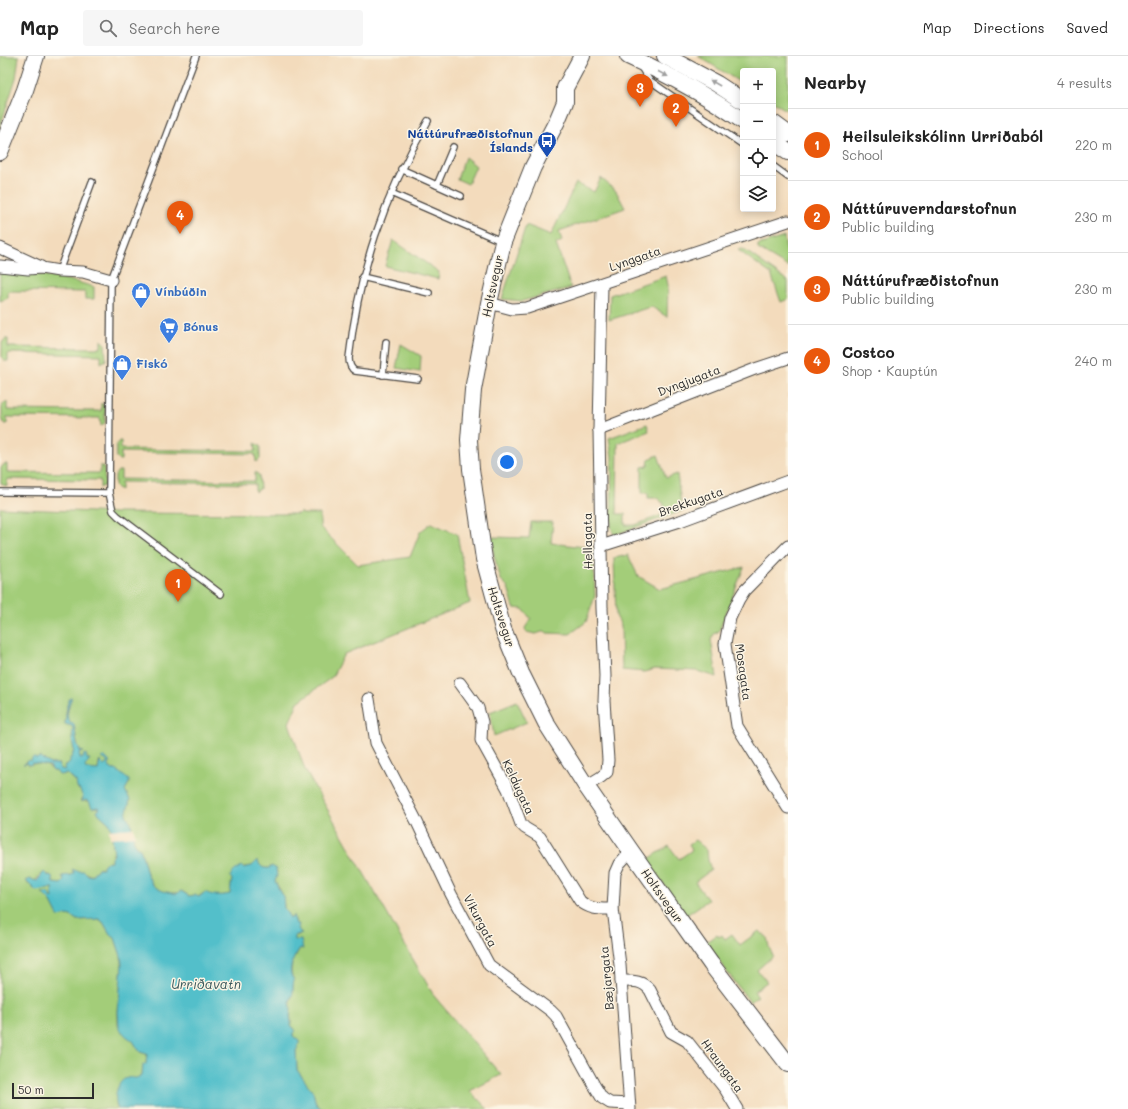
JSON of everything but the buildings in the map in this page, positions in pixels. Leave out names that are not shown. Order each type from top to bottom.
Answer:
[{"type":"street","points":[[0,136],[17,88],[26,56]]},
{"type":"street","points":[[0,152],[25,90],[36,56]]},
{"type":"street","name":"Holtsvegur","points":[[582,56],[565,88],[564,102],[557,121],[533,167],[503,242],[489,304],[473,390],[469,440],[472,480],[485,565],[502,629],[521,673],[546,723],[586,786],[711,964],[788,1064]]},
{"type":"street","name":"Holtsvegur","points":[[564,102],[574,94],[594,56]]},
{"type":"street","points":[[665,56],[717,84],[740,99]]},
{"type":"street","points":[[633,58],[691,89],[740,118]]},
{"type":"street","points":[[776,124],[788,134]]},
{"type":"street","points":[[776,144],[788,152]]},
{"type":"street","name":"Lynggata","points":[[489,304],[512,309],[527,308],[788,221]]},
{"type":"street","points":[[0,248],[41,268]]},
{"type":"street","points":[[0,266],[83,272],[111,280]]},
{"type":"street","name":"Hellagata","points":[[586,786],[607,772],[608,760],[604,701],[605,676],[599,430],[602,284]]},
{"type":"street","name":"Dyngjugata","points":[[599,430],[755,369],[788,358]]},
{"type":"street","name":"Brekkugata","points":[[601,546],[680,520],[788,481]]},
{"type":"street","name":"Mosagata","points":[[788,546],[744,590],[730,618],[725,644],[737,726],[788,808]]},
{"type":"street","name":"Keldugata","points":[[460,683],[480,711],[482,722],[481,740],[508,789],[521,824],[525,828],[540,836],[580,901],[588,907],[594,909],[613,910]]},
{"type":"street","name":"Víkurgata","points":[[369,699],[376,743],[416,820],[451,894],[489,966],[556,1016],[602,1098],[610,1103],[630,1106]]},
{"type":"street","name":"Bæjargata","points":[[630,1106],[620,965],[613,910],[615,873],[619,864],[631,851]]},
{"type":"street","name":"Hraungata","points":[[621,981],[642,982],[646,985],[671,1032],[687,1041],[725,1089],[736,1109]]},
{"type":"lane","points":[[196,56],[111,280],[109,493],[113,511],[118,516],[221,594]]},
{"type":"lane","points":[[633,58],[649,80],[740,143]]},
{"type":"lane","points":[[418,379],[355,371],[349,365],[349,358],[352,331],[362,277],[377,228],[401,170],[428,121]]},
{"type":"lane","points":[[437,185],[453,147]]},
{"type":"lane","points":[[776,168],[788,177]]},
{"type":"lane","points":[[401,170],[460,196]]},
{"type":"lane","points":[[58,271],[92,182]]},
{"type":"lane","points":[[391,193],[503,242]]},
{"type":"lane","points":[[362,277],[429,293]]},
{"type":"lane","points":[[383,375],[386,342]]},
{"type":"lane","points":[[0,492],[109,493]]},
{"type":"green space","points":[[0,56],[19,56],[16,78],[0,127]]},
{"type":"green space","points":[[698,56],[788,56],[788,111],[776,104],[776,68],[740,68],[740,82]]},
{"type":"green space","points":[[465,157],[476,166],[468,184],[457,179]]},
{"type":"green space","points":[[601,178],[616,191],[625,208],[559,231],[562,241],[556,244],[571,288],[522,301],[502,299],[526,225],[551,235],[576,183],[594,192]]},
{"type":"green space","points":[[784,237],[786,249],[788,251],[788,267],[758,249],[758,245]]},
{"type":"green space","points":[[393,240],[439,272],[438,279],[385,266]]},
{"type":"green space","points":[[743,249],[788,281],[788,299],[781,302],[771,274],[738,250]]},
{"type":"green space","points":[[0,271],[47,276],[94,287],[94,299],[85,299],[85,292],[8,291],[8,298],[0,301]]},
{"type":"green space","points":[[666,276],[668,285],[667,317],[652,307],[609,320],[610,295]]},
{"type":"green space","points":[[5,339],[8,339],[8,347],[101,348],[101,340],[105,343],[106,360],[101,363],[101,355],[8,353],[8,361],[5,361],[2,358],[2,343]]},
{"type":"green space","points":[[401,344],[421,356],[420,372],[396,368]]},
{"type":"green space","points":[[5,402],[7,402],[7,410],[93,411],[101,411],[101,403],[105,406],[105,423],[101,426],[100,418],[7,417],[7,424],[5,424],[2,421],[2,406]]},
{"type":"green space","points":[[647,424],[649,431],[618,443],[617,514],[625,514],[625,525],[635,525],[664,514],[664,504],[657,498],[648,498],[648,493],[642,493],[642,467],[648,466],[649,459],[658,455],[666,478],[677,474],[682,511],[614,535],[611,527],[612,457],[609,438]]},
{"type":"green space","points":[[119,441],[121,441],[121,449],[248,451],[256,451],[255,443],[260,446],[260,459],[256,462],[255,454],[121,452],[121,460],[119,460],[116,457],[116,445]]},
{"type":"green space","points":[[4,464],[7,464],[7,472],[96,473],[100,473],[100,465],[104,468],[105,485],[100,488],[100,480],[7,479],[7,486],[1,483],[1,468]]},
{"type":"green space","points":[[118,471],[121,471],[121,479],[243,481],[255,481],[255,472],[259,475],[260,489],[255,492],[255,484],[121,482],[121,490],[115,486],[115,475]]},
{"type":"green space","points":[[0,508],[117,513],[298,514],[301,512],[302,514],[320,514],[320,527],[358,565],[410,557],[420,532],[431,523],[457,534],[470,603],[344,654],[332,677],[298,702],[289,723],[305,770],[434,996],[501,1075],[470,1091],[488,1109],[322,1109],[316,1104],[313,1092],[297,1070],[296,1050],[299,1044],[293,1036],[294,1028],[291,1025],[290,1001],[293,993],[294,980],[291,970],[293,959],[300,948],[303,949],[294,940],[294,936],[299,935],[299,927],[296,924],[295,919],[290,918],[284,908],[283,895],[275,881],[277,871],[272,866],[269,868],[262,867],[258,860],[252,866],[238,868],[230,877],[232,879],[230,894],[216,896],[202,894],[198,897],[192,895],[189,896],[182,891],[176,893],[166,892],[159,890],[154,886],[148,876],[140,851],[134,842],[131,825],[126,815],[129,798],[125,790],[129,783],[116,770],[109,767],[109,761],[103,758],[108,761],[108,764],[103,766],[101,761],[99,761],[98,770],[86,769],[87,756],[80,758],[79,753],[83,752],[80,751],[77,744],[74,724],[69,723],[67,717],[70,698],[67,705],[65,724],[72,726],[73,728],[72,740],[74,750],[70,763],[65,765],[65,770],[58,767],[59,764],[50,764],[40,757],[36,759],[32,758],[31,761],[25,762],[28,765],[45,765],[59,774],[67,774],[76,781],[77,787],[83,795],[81,801],[90,801],[91,806],[98,807],[97,812],[109,823],[114,850],[111,862],[105,863],[103,869],[99,868],[92,876],[86,873],[73,872],[72,875],[62,876],[64,881],[61,884],[53,883],[50,875],[41,874],[35,881],[26,880],[28,884],[36,890],[54,888],[53,898],[47,898],[51,902],[57,914],[71,916],[77,920],[99,919],[103,922],[110,934],[115,938],[122,964],[118,1026],[133,1041],[140,1052],[147,1054],[146,1064],[143,1066],[142,1075],[136,1079],[131,1078],[116,1105],[118,1109],[0,1109]]},
{"type":"green space","points":[[531,522],[553,522],[551,543],[593,548],[595,596],[586,622],[570,634],[547,633],[545,631],[536,634],[526,632],[525,628],[531,619],[523,609],[514,608],[508,587],[501,580],[494,556],[491,537],[529,538]]},
{"type":"green space","points":[[628,555],[638,576],[660,589],[744,567],[719,631],[714,634],[711,640],[717,677],[697,671],[655,669],[644,672],[622,670],[621,625],[616,616],[614,558]]},
{"type":"green space","points":[[517,701],[527,722],[494,736],[490,712]]},
{"type":"green space","points":[[695,840],[707,850],[711,870],[695,882],[708,900],[685,916],[647,860],[669,846],[679,859],[692,850],[689,844]]},
{"type":"green space","points":[[759,931],[767,937],[773,956],[757,970],[767,982],[754,991],[758,996],[750,1002],[705,943],[717,934],[719,937],[722,935],[725,939],[732,934],[740,945]]},
{"type":"water","name":"Urriðavatn","points":[[70,698],[72,698],[68,707],[68,720],[70,723],[74,724],[77,744],[80,751],[84,752],[79,753],[80,758],[84,758],[83,755],[86,754],[87,759],[90,759],[85,766],[86,769],[98,770],[100,760],[103,766],[107,764],[107,761],[102,758],[104,756],[109,761],[109,767],[116,770],[129,780],[125,790],[130,800],[126,815],[131,823],[134,842],[141,851],[147,874],[155,887],[163,891],[176,894],[181,891],[189,896],[195,895],[199,897],[205,892],[214,895],[227,895],[230,894],[232,879],[230,877],[231,875],[235,870],[242,866],[243,868],[252,866],[258,860],[262,867],[269,868],[272,866],[276,869],[277,876],[275,881],[283,895],[284,908],[290,918],[292,918],[293,915],[296,924],[299,924],[298,928],[300,932],[302,933],[294,936],[294,940],[301,940],[303,949],[300,948],[293,959],[291,968],[294,980],[293,993],[290,1001],[290,1015],[291,1025],[296,1031],[293,1033],[293,1036],[299,1041],[296,1051],[297,1070],[313,1092],[316,1104],[322,1109],[118,1109],[116,1105],[116,1091],[120,1083],[127,1078],[137,1078],[142,1075],[143,1065],[146,1064],[147,1054],[140,1052],[133,1041],[119,1028],[118,1012],[122,964],[115,938],[110,934],[103,922],[99,919],[77,920],[67,915],[59,917],[51,902],[42,893],[48,893],[53,898],[52,891],[54,888],[36,891],[26,881],[30,879],[37,881],[44,872],[47,875],[52,876],[53,883],[61,884],[64,881],[62,876],[72,875],[74,873],[72,869],[84,871],[88,875],[92,876],[97,869],[103,869],[105,863],[111,862],[111,858],[114,855],[111,828],[109,823],[97,812],[99,809],[98,807],[92,808],[89,801],[85,800],[82,802],[83,797],[80,790],[77,788],[76,781],[73,778],[67,774],[59,775],[56,771],[53,771],[50,766],[33,763],[30,765],[26,763],[24,765],[28,760],[31,761],[34,757],[36,759],[40,757],[50,764],[59,764],[58,765],[61,769],[65,770],[64,766],[70,763],[70,758],[72,757],[74,750],[72,740],[73,728],[72,726],[65,724],[67,705]]},
{"type":"pier","points":[[134,828],[135,836],[110,838],[109,830]]},
{"type":"place","name":"Náttúrufræðistofnun","points":[[640,107]]},
{"type":"place","name":"Náttúruverndarstofnun","points":[[676,127]]},
{"type":"place","name":"Náttúrufræðistofnun Íslands","points":[[547,158]]},
{"type":"place","name":"Costco","points":[[180,234]]},
{"type":"place","name":"Vínbúðin","points":[[141,309]]},
{"type":"place","name":"Bónus","points":[[169,344]]},
{"type":"place","name":"Fiskó","points":[[122,381]]},
{"type":"place","name":"Heilsuleikskólinn Urriðaból","points":[[178,602]]}]
